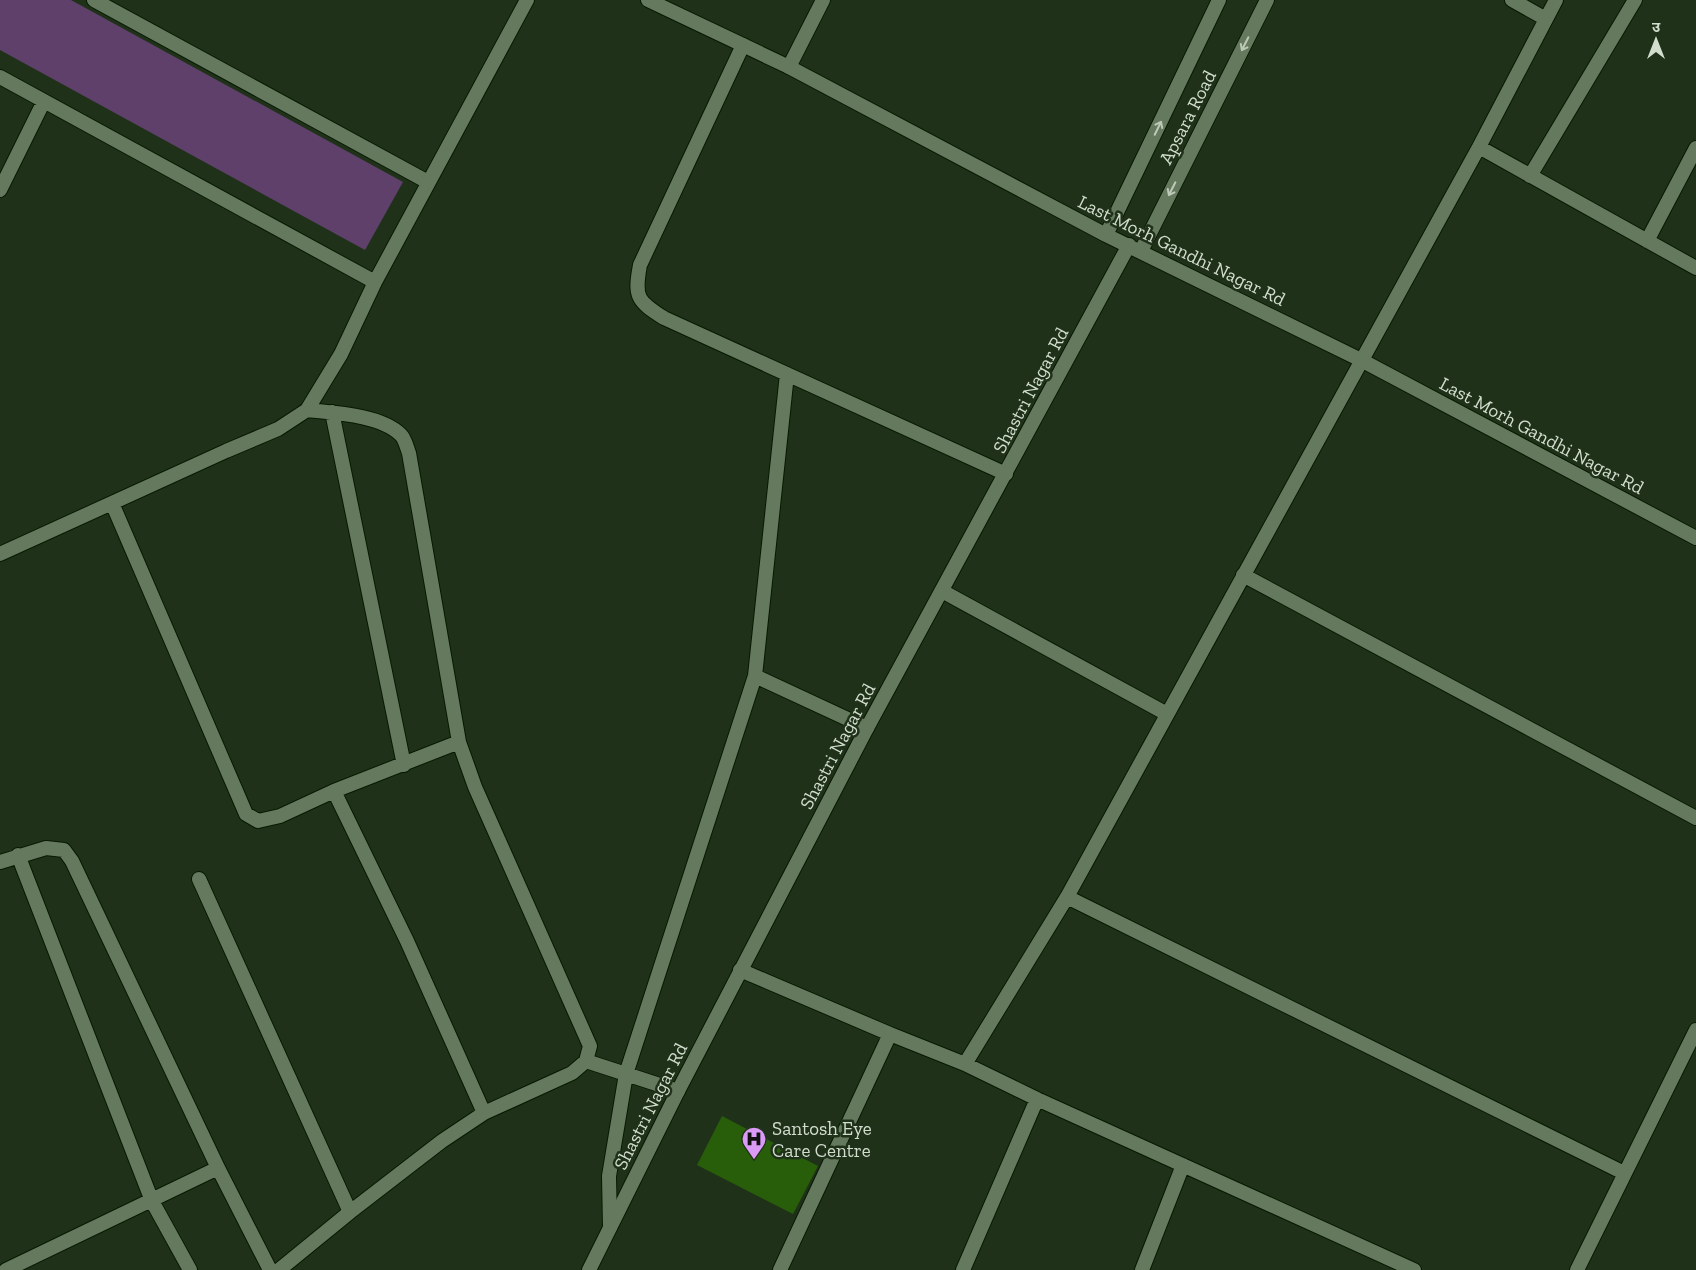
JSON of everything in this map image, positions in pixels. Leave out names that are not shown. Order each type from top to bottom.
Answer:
[{"type":"street","points":[[94,0],[428,182]]},
{"type":"street","points":[[0,554],[278,429],[307,410],[341,354],[375,282],[527,0]]},
{"type":"street","name":"Last Morh Gandhi Nagar Rd","points":[[648,0],[789,67],[1106,235],[1361,360],[1696,538]]},
{"type":"street","points":[[789,67],[823,0]]},
{"type":"street","name":"Apsara Road","points":[[1106,235],[1219,0]]},
{"type":"street","name":"Apsara Road","points":[[1135,248],[1267,0]]},
{"type":"street","points":[[1512,0],[1546,19]]},
{"type":"street","points":[[965,1064],[1067,898],[1478,147],[1556,0]]},
{"type":"street","points":[[1530,176],[1634,0]]},
{"type":"street","points":[[743,46],[640,265],[636,286],[642,304],[664,318],[1006,474]]},
{"type":"street","points":[[0,76],[375,282]]},
{"type":"street","points":[[0,190],[44,101]]},
{"type":"street","points":[[1478,147],[1696,268]]},
{"type":"street","points":[[1647,241],[1696,148]]},
{"type":"street","name":"Shastri Nagar Rd","points":[[589,1270],[740,970],[867,728],[1006,474],[1135,248]]},
{"type":"street","points":[[610,1227],[609,1176],[626,1074],[755,676],[787,374]]},
{"type":"street","points":[[279,1270],[442,1141],[484,1113],[572,1073],[586,1061],[590,1046],[475,787],[459,742],[452,718],[409,453],[403,436],[387,425],[348,414],[307,410]]},
{"type":"street","points":[[332,412],[404,765]]},
{"type":"street","points":[[112,503],[246,814],[258,821],[280,816],[334,791],[459,742]]},
{"type":"street","points":[[1243,575],[1696,818]]},
{"type":"street","points":[[942,591],[1167,714]]},
{"type":"street","points":[[755,676],[867,728]]},
{"type":"street","points":[[334,791],[407,941],[484,1113]]},
{"type":"street","points":[[0,862],[46,848],[64,850],[72,861],[218,1168],[270,1270]]},
{"type":"street","points":[[18,855],[152,1201],[190,1270]]},
{"type":"street","points":[[199,879],[350,1212]]},
{"type":"street","points":[[1067,898],[1624,1173]]},
{"type":"street","points":[[740,970],[965,1064],[1037,1100],[1414,1270]]},
{"type":"street","points":[[1577,1270],[1696,1030]]},
{"type":"street","points":[[780,1270],[890,1034]]},
{"type":"street","points":[[586,1061],[678,1091]]},
{"type":"street","points":[[963,1270],[1037,1100]]},
{"type":"street","points":[[1142,1270],[1183,1165]]},
{"type":"street","points":[[6,1270],[218,1168]]},
{"type":"shaded area","points":[[0,0],[71,0],[403,182],[365,250],[0,50]]},
{"type":"building","points":[[722,1116],[818,1166],[793,1214],[697,1165]]},
{"type":"place","name":"Santosh Eye Care Centre","points":[[754,1160]]}]
